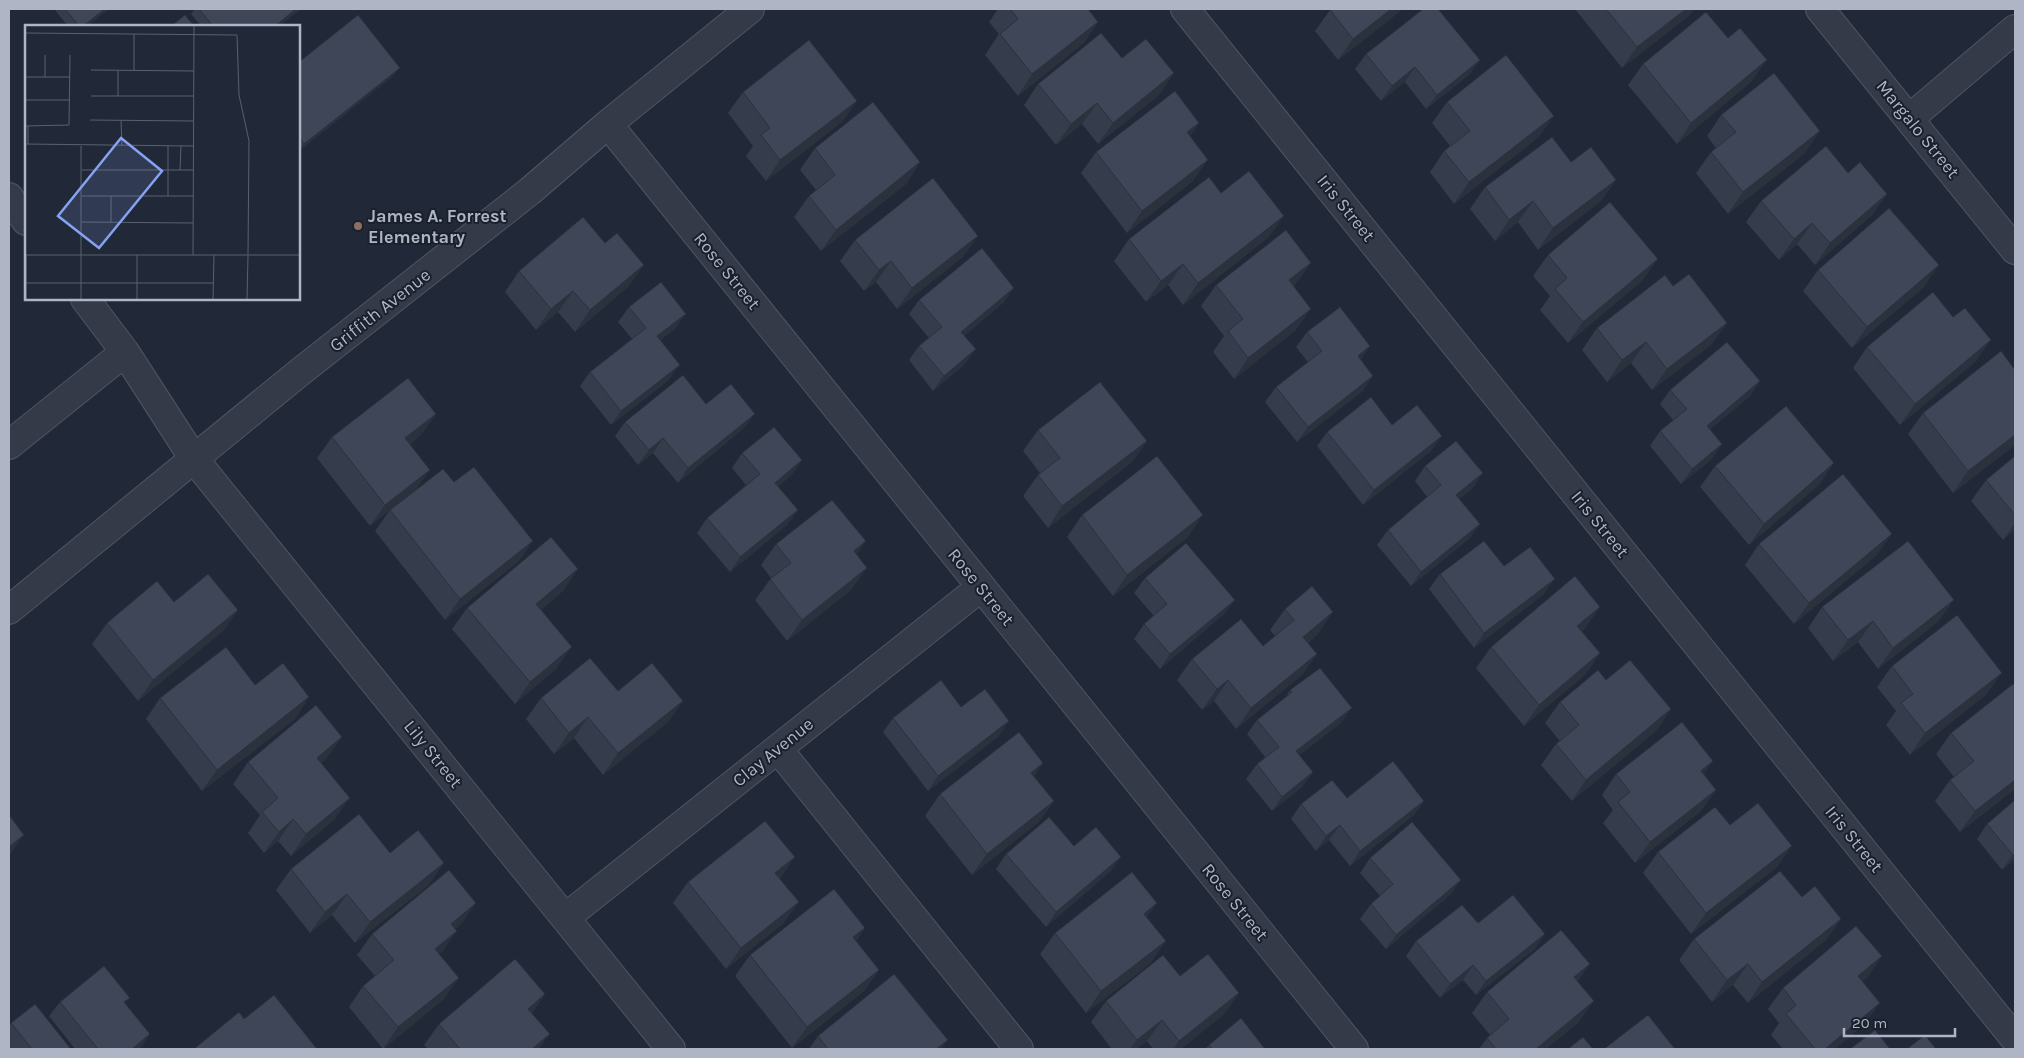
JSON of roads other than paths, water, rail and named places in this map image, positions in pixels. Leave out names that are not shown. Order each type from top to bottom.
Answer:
[{"type":"street","name":"Griffith Avenue","points":[[9,610],[300,372],[530,192],[608,124],[750,9]]},
{"type":"street","name":"Iris Street","points":[[1185,9],[2015,1039]]},
{"type":"street","name":"Margalo Street","points":[[1820,9],[2015,250]]},
{"type":"street","points":[[1910,118],[2015,30]]},
{"type":"street","name":"Rose Street","points":[[608,124],[1354,1049]]},
{"type":"street","points":[[9,197],[25,220]]},
{"type":"street","name":"Lily Street","points":[[86,300],[125,352],[194,459],[671,1049]]},
{"type":"street","points":[[9,445],[125,352]]},
{"type":"street","name":"Clay Avenue","points":[[566,918],[981,586]]},
{"type":"street","points":[[778,749],[1019,1049]]},
{"type":"place","name":"James A. Forrest Elementary","points":[[358,226]]}]
